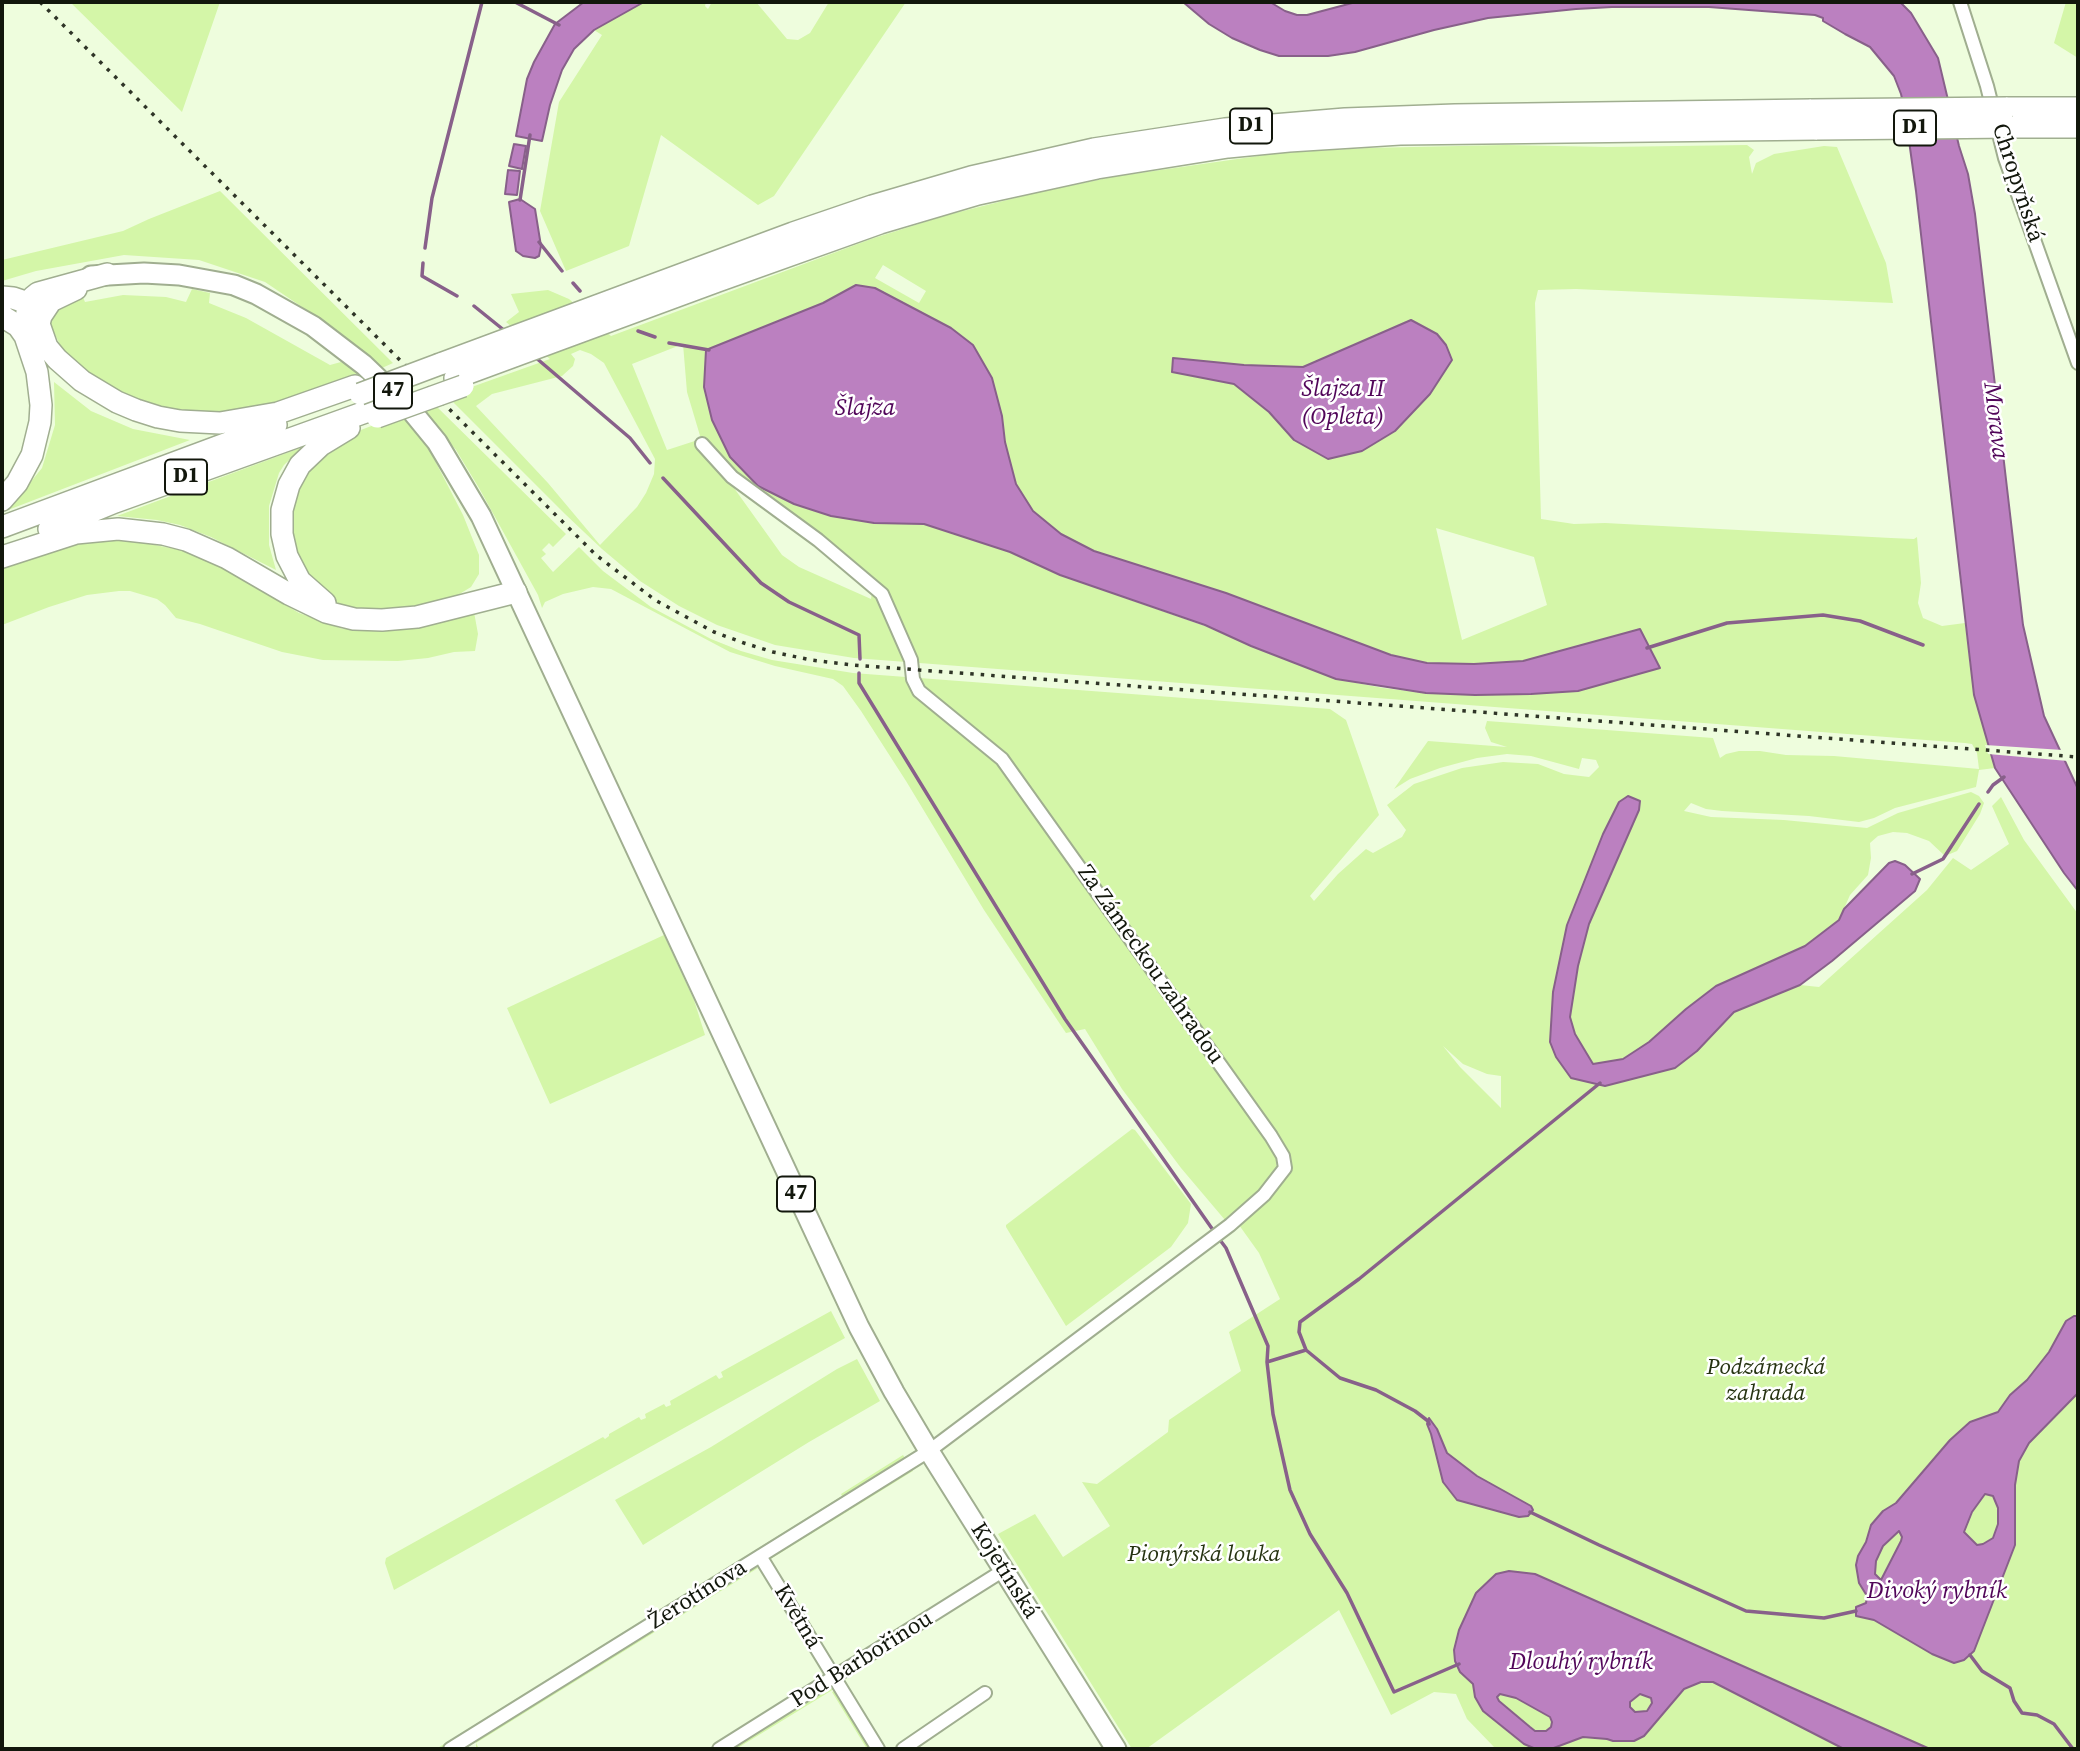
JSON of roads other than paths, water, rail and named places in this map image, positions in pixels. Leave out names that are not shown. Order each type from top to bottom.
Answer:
[{"type":"highway","name":"D1","points":[[2,547],[448,371],[542,351],[880,223],[978,194],[1097,168],[1177,154],[1289,141],[1400,134],[1814,120],[2010,117],[2078,108]]},
{"type":"highway","name":"D1","points":[[448,371],[517,330],[919,191],[1031,162],[1172,136],[1283,123],[1399,116],[1814,120]]},
{"type":"highway","name":"D1","points":[[2010,117],[2078,127]]},
{"type":"highway","points":[[28,303],[38,293],[46,290],[107,274]]},
{"type":"highway","points":[[36,342],[45,307],[61,295],[76,289]]},
{"type":"highway","points":[[2,297],[28,303]]},
{"type":"highway","points":[[2,500],[17,483],[32,455],[40,422],[36,342],[28,303]]},
{"type":"highway","points":[[2,316],[18,326],[25,336],[47,347],[57,359],[98,392],[136,411],[180,421],[220,424],[297,408],[365,402],[448,371]]},
{"type":"highway","name":"D1","points":[[2,527],[365,402]]},
{"type":"highway","points":[[365,402],[346,429],[332,437],[300,465],[285,496],[281,521],[286,556],[300,581],[317,598],[330,606],[366,619]]},
{"type":"highway","points":[[2,556],[54,539],[88,532],[118,529],[163,534],[186,540],[227,558],[326,612],[366,619],[416,617],[516,592]]},
{"type":"main road","name":"47","points":[[2,297],[64,280],[144,272],[234,285],[284,308],[328,337],[378,377],[437,442],[470,494],[516,592]]},
{"type":"main road","points":[[2,308],[76,289],[142,280],[191,285],[246,299],[328,337]]},
{"type":"main road","name":"Kojetínská","points":[[516,592],[840,1290],[929,1451],[1116,1749]]},
{"type":"street","name":"Chropyňská","points":[[1961,2],[1987,86],[2005,158],[2078,363]]},
{"type":"street","name":"Za Zámeckou zahradou","points":[[702,444],[732,477],[818,540],[882,594],[911,660],[919,691],[1002,759],[1283,1156],[1285,1168],[1264,1195],[1230,1225],[929,1451]]},
{"type":"street","name":"Žerotínova","points":[[450,1749],[468,1744],[929,1451]]},
{"type":"street","name":"Květná","points":[[760,1556],[878,1749]]},
{"type":"street","name":"Pod Barbořinou","points":[[719,1749],[1004,1570]]},
{"type":"street","points":[[904,1749],[985,1693]]},
{"type":"water","points":[[584,2],[644,2],[594,30],[574,49],[562,70],[542,141],[516,136],[527,79],[534,62],[555,24]]},
{"type":"water","name":"Morava","points":[[1183,2],[1270,2],[1285,11],[1307,15],[1356,2],[1900,2],[1911,13],[1938,58],[1968,174],[1975,214],[2023,625],[2044,716],[2078,789],[2078,891],[1995,768],[1974,695],[1905,112],[1894,76],[1870,47],[1815,15],[1709,7],[1612,7],[1488,18],[1355,52],[1328,56],[1279,56],[1232,38],[1209,24]]},
{"type":"water","points":[[514,144],[526,146],[522,169],[509,166]]},
{"type":"water","points":[[508,170],[520,171],[517,195],[505,194]]},
{"type":"water","points":[[520,199],[535,209],[541,246],[539,256],[535,258],[523,256],[516,251],[509,202]]},
{"type":"water","name":"Šlajza","points":[[856,285],[875,288],[951,328],[973,345],[992,378],[1016,484],[1033,511],[1061,534],[1094,551],[1226,593],[1391,655],[1427,663],[1523,661],[1640,629],[1660,668],[1578,691],[1531,694],[1426,693],[1336,679],[1205,625],[1060,575],[1010,552],[924,524],[874,523],[831,516],[794,504],[758,486],[730,457],[712,420],[704,387],[706,350],[823,303]]},
{"type":"water","name":"Šlajza II (Opleta)","points":[[1411,320],[1437,334],[1446,345],[1452,360],[1430,394],[1395,431],[1362,451],[1328,459],[1294,440],[1269,412],[1234,384],[1172,372],[1173,358],[1303,367]]},
{"type":"water","points":[[1628,796],[1640,801],[1639,810],[1589,924],[1578,966],[1570,1017],[1575,1034],[1593,1064],[1623,1059],[1649,1042],[1716,986],[1805,946],[1839,920],[1844,909],[1889,863],[1895,861],[1905,865],[1920,879],[1915,891],[1832,961],[1800,985],[1734,1012],[1697,1051],[1675,1068],[1605,1086],[1571,1078],[1556,1057],[1550,1042],[1553,992],[1567,925],[1603,834],[1619,802]]},
{"type":"water","name":"Divoký rybník","points":[[2078,1316],[2078,1393],[2029,1443],[2019,1461],[2015,1485],[2015,1545],[1974,1651],[1964,1660],[1954,1663],[1932,1654],[1874,1620],[1856,1616],[1856,1607],[1866,1603],[1867,1596],[1859,1583],[1856,1565],[1871,1525],[1883,1511],[1896,1503],[1950,1440],[1970,1422],[1998,1412],[2049,1352],[2066,1321]],"holes":[[[1985,1494],[1993,1496],[1998,1508],[1998,1524],[1993,1538],[1977,1545],[1964,1532],[1972,1512]],[[1899,1531],[1901,1541],[1881,1580],[1875,1574],[1876,1561],[1883,1546]]]},
{"type":"water","points":[[1429,1418],[1447,1453],[1477,1476],[1531,1506],[1533,1510],[1528,1516],[1519,1517],[1457,1500],[1443,1482],[1427,1424]]},
{"type":"water","name":"Dlouhý rybník","points":[[1509,1571],[1535,1574],[1930,1749],[1844,1749],[1713,1682],[1701,1682],[1684,1689],[1644,1736],[1634,1741],[1583,1737],[1551,1749],[1536,1749],[1524,1744],[1483,1711],[1475,1697],[1473,1684],[1460,1672],[1455,1661],[1454,1650],[1459,1630],[1476,1593],[1496,1574]],"holes":[[[1500,1694],[1516,1698],[1550,1717],[1551,1727],[1546,1731],[1535,1731],[1499,1701],[1497,1697]],[[1640,1694],[1651,1698],[1652,1703],[1647,1711],[1635,1712],[1630,1707],[1630,1702]]]},
{"type":"waterway","points":[[425,248],[432,198],[482,2]]},
{"type":"waterway","points":[[515,2],[559,25]]},
{"type":"waterway","points":[[520,200],[530,135]]},
{"type":"waterway","points":[[539,242],[562,271]]},
{"type":"waterway","points":[[423,263],[422,276],[457,296]]},
{"type":"waterway","points":[[573,283],[580,291]]},
{"type":"waterway","points":[[474,306],[505,331]]},
{"type":"waterway","points":[[638,331],[655,337]]},
{"type":"waterway","points":[[669,343],[709,350]]},
{"type":"waterway","points":[[535,357],[630,438],[650,463]]},
{"type":"waterway","points":[[663,478],[761,583],[789,602],[859,635],[860,659]]},
{"type":"waterway","points":[[1647,648],[1727,623],[1823,615],[1860,621],[1923,645]]},
{"type":"waterway","points":[[859,673],[859,683],[1065,1019],[1213,1230]]},
{"type":"waterway","points":[[1988,792],[2004,777]]},
{"type":"waterway","points":[[1912,874],[1943,859],[1979,804]]},
{"type":"waterway","points":[[1306,1350],[1299,1332],[1300,1322],[1359,1279],[1600,1083]]},
{"type":"waterway","points":[[1220,1240],[1226,1248],[1268,1346],[1267,1362],[1273,1414],[1290,1490],[1310,1534],[1347,1593],[1394,1692],[1459,1664]]},
{"type":"waterway","points":[[1267,1362],[1306,1350],[1340,1378],[1376,1390],[1415,1411],[1429,1424]]},
{"type":"waterway","points":[[1530,1512],[1746,1611],[1824,1618],[1856,1611]]},
{"type":"waterway","points":[[1970,1655],[1982,1671],[2010,1688],[2022,1713],[2037,1715],[2054,1724],[2073,1749]]},
{"type":"railway","points":[[40,2],[596,555],[655,600],[714,632],[773,652],[853,665],[2078,757]]},
{"type":"park label","name":"Podzámecká zahrada","points":[[1766,1381]]},
{"type":"park label","name":"Pionýrská louka","points":[[1204,1555]]}]
